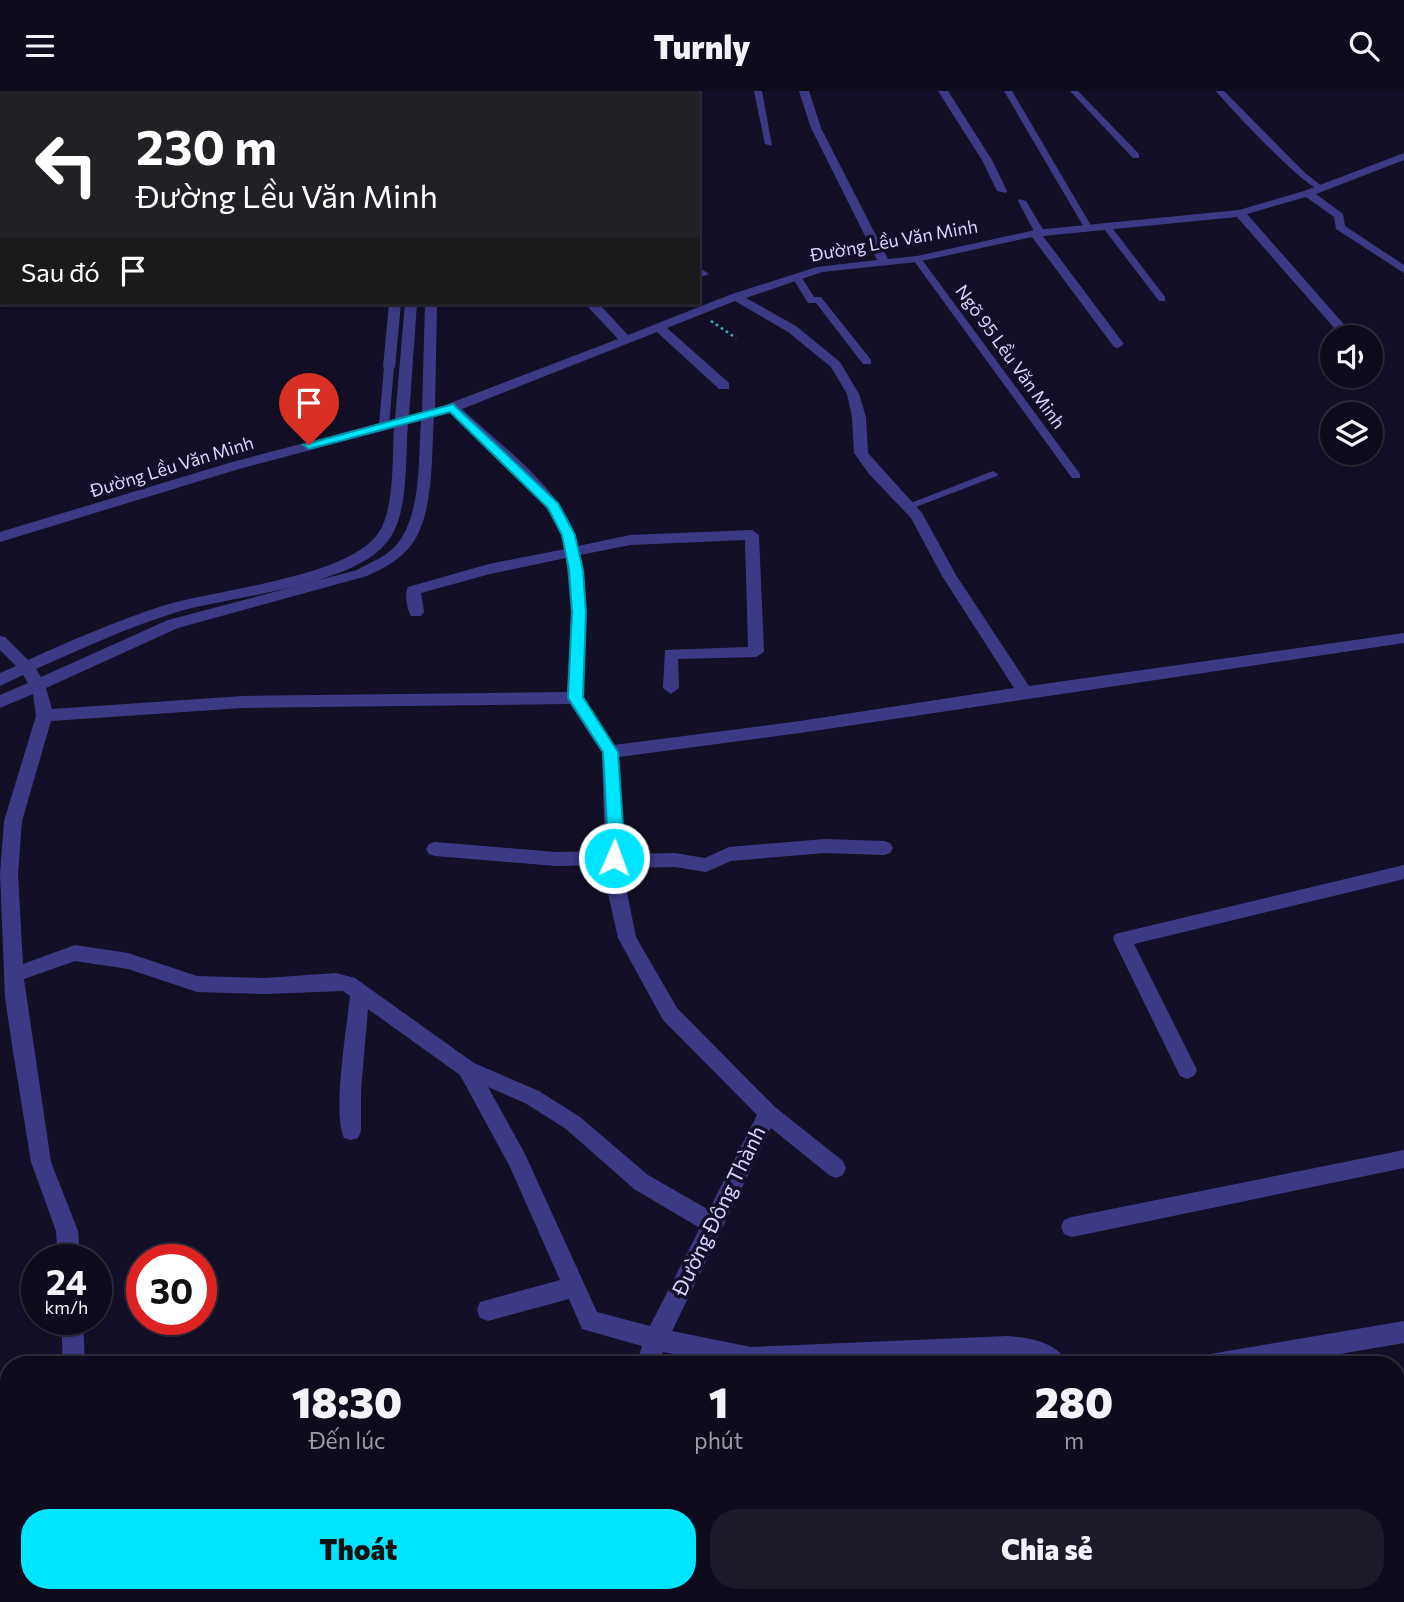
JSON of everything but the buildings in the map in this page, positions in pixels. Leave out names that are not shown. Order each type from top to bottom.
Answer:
[{"type":"street","points":[[804,91],[816,128],[884,262]]},
{"type":"street","points":[[943,91],[987,160],[1002,191]]},
{"type":"street","name":"Đường Lều Văn Minh","points":[[0,537],[234,465],[453,408],[736,297],[821,269],[916,259],[1037,233],[1240,213],[1314,191],[1402,159]]},
{"type":"street","points":[[1314,191],[1339,216],[1340,227],[1404,270]]},
{"type":"street","points":[[1240,213],[1339,325]]},
{"type":"street","points":[[1037,233],[1118,344]]},
{"type":"street","points":[[736,297],[792,329],[836,365],[853,394],[859,417],[861,453],[874,471],[909,506],[950,576],[1025,692]]},
{"type":"street","points":[[389,367],[395,305]]},
{"type":"street","points":[[0,702],[146,634],[334,569],[357,559],[385,538],[394,516],[411,305]]},
{"type":"street","points":[[0,680],[137,619],[362,573],[386,561],[404,545],[420,512],[428,414],[431,305]]},
{"type":"street","points":[[593,305],[598,314],[628,341]]},
{"type":"street","points":[[660,328],[724,386]]},
{"type":"street","points":[[44,716],[101,709],[327,701],[575,698],[579,612],[569,535],[554,506],[453,408]]},
{"type":"street","points":[[416,612],[413,590],[449,578],[572,550],[630,540],[752,535],[756,652],[670,654],[671,688]]},
{"type":"street","points":[[610,752],[667,742],[744,735],[1404,638]]},
{"type":"street","points":[[0,641],[27,667],[44,698],[44,716],[13,821],[9,874],[14,975],[41,1162],[67,1231],[68,1244]]},
{"type":"street","name":"Đường Đông Thành","points":[[575,698],[610,752],[615,826],[613,875],[627,938],[670,1014],[768,1113],[656,1339],[650,1356]]},
{"type":"street","points":[[435,849],[556,859],[675,860],[706,865],[729,854],[825,846],[884,848]]},
{"type":"street","points":[[1187,1070],[1122,939],[1404,872]]},
{"type":"street","points":[[14,975],[75,953],[128,961],[197,984],[265,986],[336,981],[360,993],[467,1069],[532,1097],[573,1123],[641,1182],[712,1224]]},
{"type":"street","points":[[351,1131],[351,1090],[360,993]]},
{"type":"street","points":[[467,1069],[518,1161],[590,1321],[656,1339],[741,1356]]},
{"type":"street","points":[[768,1113],[836,1168]]},
{"type":"street","points":[[1072,1227],[1404,1159]]},
{"type":"street","points":[[488,1310],[575,1287]]},
{"type":"street","points":[[1263,1356],[1404,1332]]},
{"type":"street","points":[[73,1335],[74,1356]]},
{"type":"street","points":[[798,1356],[1008,1347],[1034,1350],[1043,1356]]},
{"type":"lane","points":[[758,91],[769,144]]},
{"type":"lane","points":[[1008,91],[1090,229]]},
{"type":"lane","points":[[1074,91],[1136,156]]},
{"type":"lane","points":[[1220,91],[1302,175],[1314,191]]},
{"type":"lane","points":[[1022,201],[1037,233]]},
{"type":"lane","points":[[1107,227],[1163,299]]},
{"type":"lane","name":"Ngõ 95 Lều Văn Minh","points":[[916,259],[1076,476]]},
{"type":"lane","points":[[797,277],[811,301],[818,299],[867,362]]},
{"type":"lane","points":[[384,425],[389,367]]},
{"type":"lane","points":[[909,506],[993,474]]},
{"type":"path","points":[[699,312],[736,338]]},
{"type":"route","points":[[309,445],[453,408],[554,506],[569,535],[576,570],[579,612],[575,698],[610,752],[615,826],[614,858]]}]
